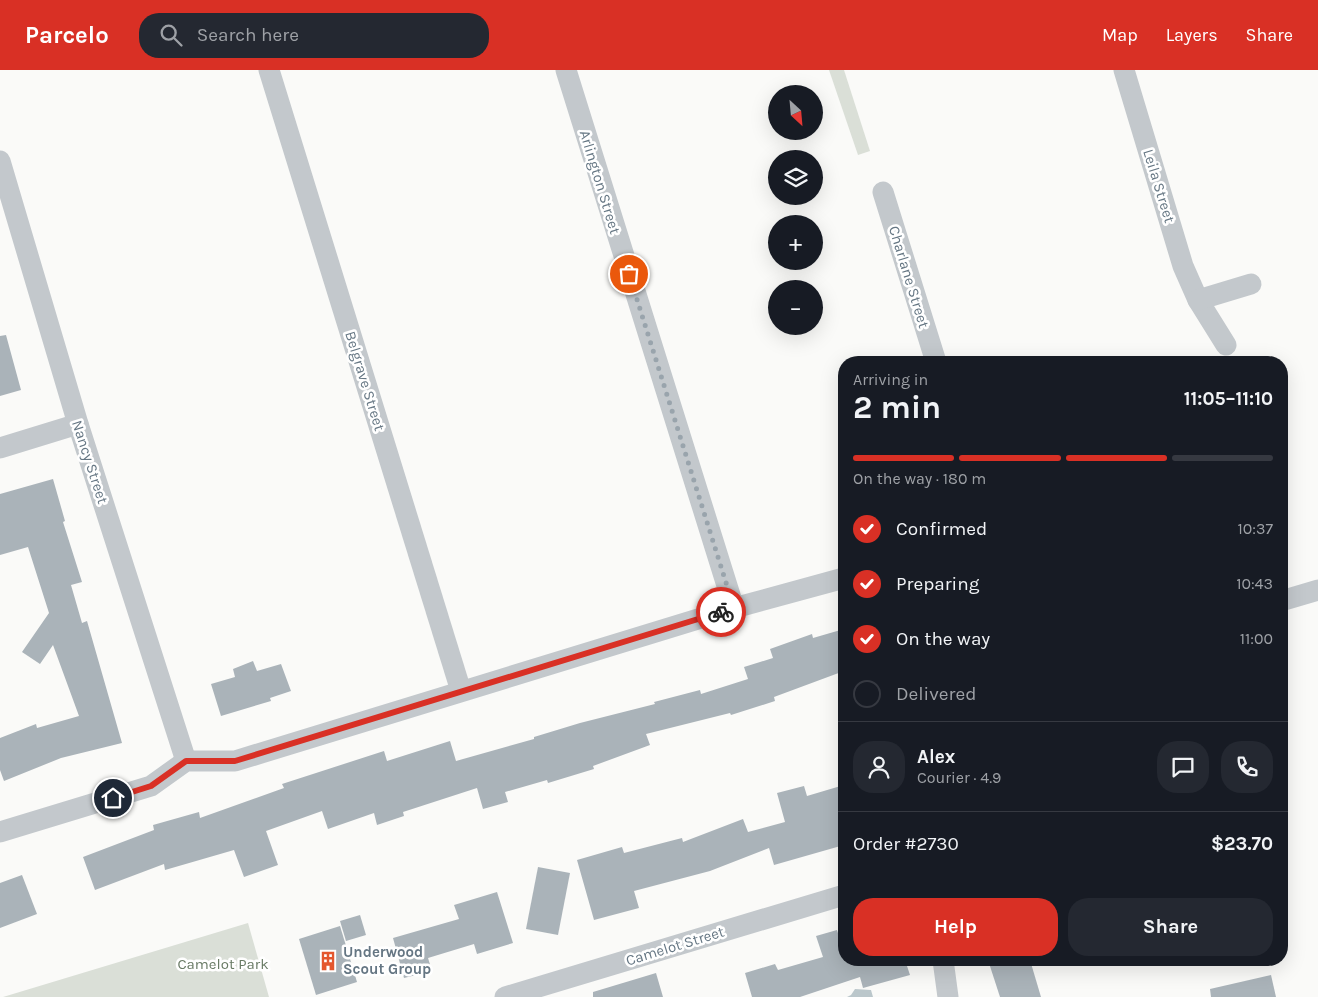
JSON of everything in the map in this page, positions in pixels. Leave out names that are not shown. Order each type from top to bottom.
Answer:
[{"type":"street","name":"Belgrave Street","points":[[269,70],[461,691]]},
{"type":"street","name":"Arlington Street","points":[[566,70],[734,608]]},
{"type":"street","name":"Leila Street","points":[[1124,70],[1183,266],[1198,300],[1226,345]]},
{"type":"street","name":"Nancy Street","points":[[0,161],[78,424],[186,761]]},
{"type":"street","name":"Charlane Street","points":[[883,192],[934,356]]},
{"type":"street","points":[[1198,300],[1251,284]]},
{"type":"street","points":[[0,448],[78,424]]},
{"type":"street","points":[[0,832],[151,786],[186,761],[235,761],[734,608],[838,580]]},
{"type":"street","points":[[1288,599],[1318,590]]},
{"type":"street","name":"Camelot Street","points":[[505,997],[557,990],[838,897]]},
{"type":"street","points":[[944,966],[948,997]]},
{"type":"green space","points":[[829,70],[844,70],[870,151],[858,155]]},
{"type":"green space","name":"Camelot Park","points":[[248,923],[269,997],[3,997]]},
{"type":"shaded area","points":[[855,989],[871,990],[873,997],[847,997]]},
{"type":"building","points":[[6,335],[21,390],[0,396],[0,336]]},
{"type":"building","points":[[53,479],[65,521],[63,522],[82,582],[71,585],[82,623],[87,621],[122,743],[61,758],[4,781],[0,770],[0,738],[36,724],[37,728],[79,716],[53,645],[40,664],[22,652],[49,613],[28,547],[0,555],[0,494]]},
{"type":"building","points":[[838,631],[838,673],[774,697],[775,701],[731,715],[730,713],[646,734],[650,745],[593,766],[594,769],[548,783],[547,780],[505,792],[508,802],[483,809],[477,788],[403,812],[404,816],[377,825],[374,813],[328,829],[322,811],[266,831],[278,865],[244,877],[234,850],[165,870],[164,864],[95,890],[83,857],[154,830],[153,825],[199,812],[200,818],[284,788],[282,784],[384,751],[387,761],[450,741],[456,761],[534,739],[534,737],[580,723],[655,704],[654,702],[700,690],[701,694],[748,679],[744,667],[773,658],[770,649],[812,634],[813,638]]},
{"type":"building","points":[[253,661],[257,671],[281,664],[291,691],[270,698],[271,701],[221,716],[211,684],[235,677],[233,669]]},
{"type":"building","points":[[804,786],[807,796],[838,787],[838,847],[774,865],[769,848],[710,871],[634,891],[639,908],[594,920],[577,860],[622,847],[624,853],[682,838],[683,842],[743,819],[748,832],[785,822],[777,793]]},
{"type":"building","points":[[538,867],[570,873],[558,935],[526,929]]},
{"type":"building","points":[[22,875],[37,914],[0,928],[0,883]]},
{"type":"building","points":[[497,892],[513,943],[477,954],[474,944],[428,958],[432,971],[404,978],[393,938],[459,919],[454,905]]},
{"type":"building","points":[[360,915],[366,935],[346,941],[340,921]]},
{"type":"building","name":"Underwood Scout Group","points":[[340,926],[357,982],[316,995],[299,939]]},
{"type":"building","points":[[837,930],[838,966],[907,966],[910,975],[863,988],[860,977],[800,997],[752,997],[745,973],[775,964],[778,970],[823,957],[816,936]]},
{"type":"building","points":[[990,966],[1032,966],[1041,997],[1000,997]]},
{"type":"building","points":[[656,973],[663,997],[593,997],[593,992]]},
{"type":"building","points":[[1271,975],[1276,997],[1211,997],[1210,989]]},
{"type":"way so far","points":[[629,274],[734,608],[721,612]]},
{"type":"place","name":"Underwood Scout Group","points":[[328,961]]},
{"type":"route","points":[[113,798],[151,786],[186,761],[235,761],[721,612]]}]
